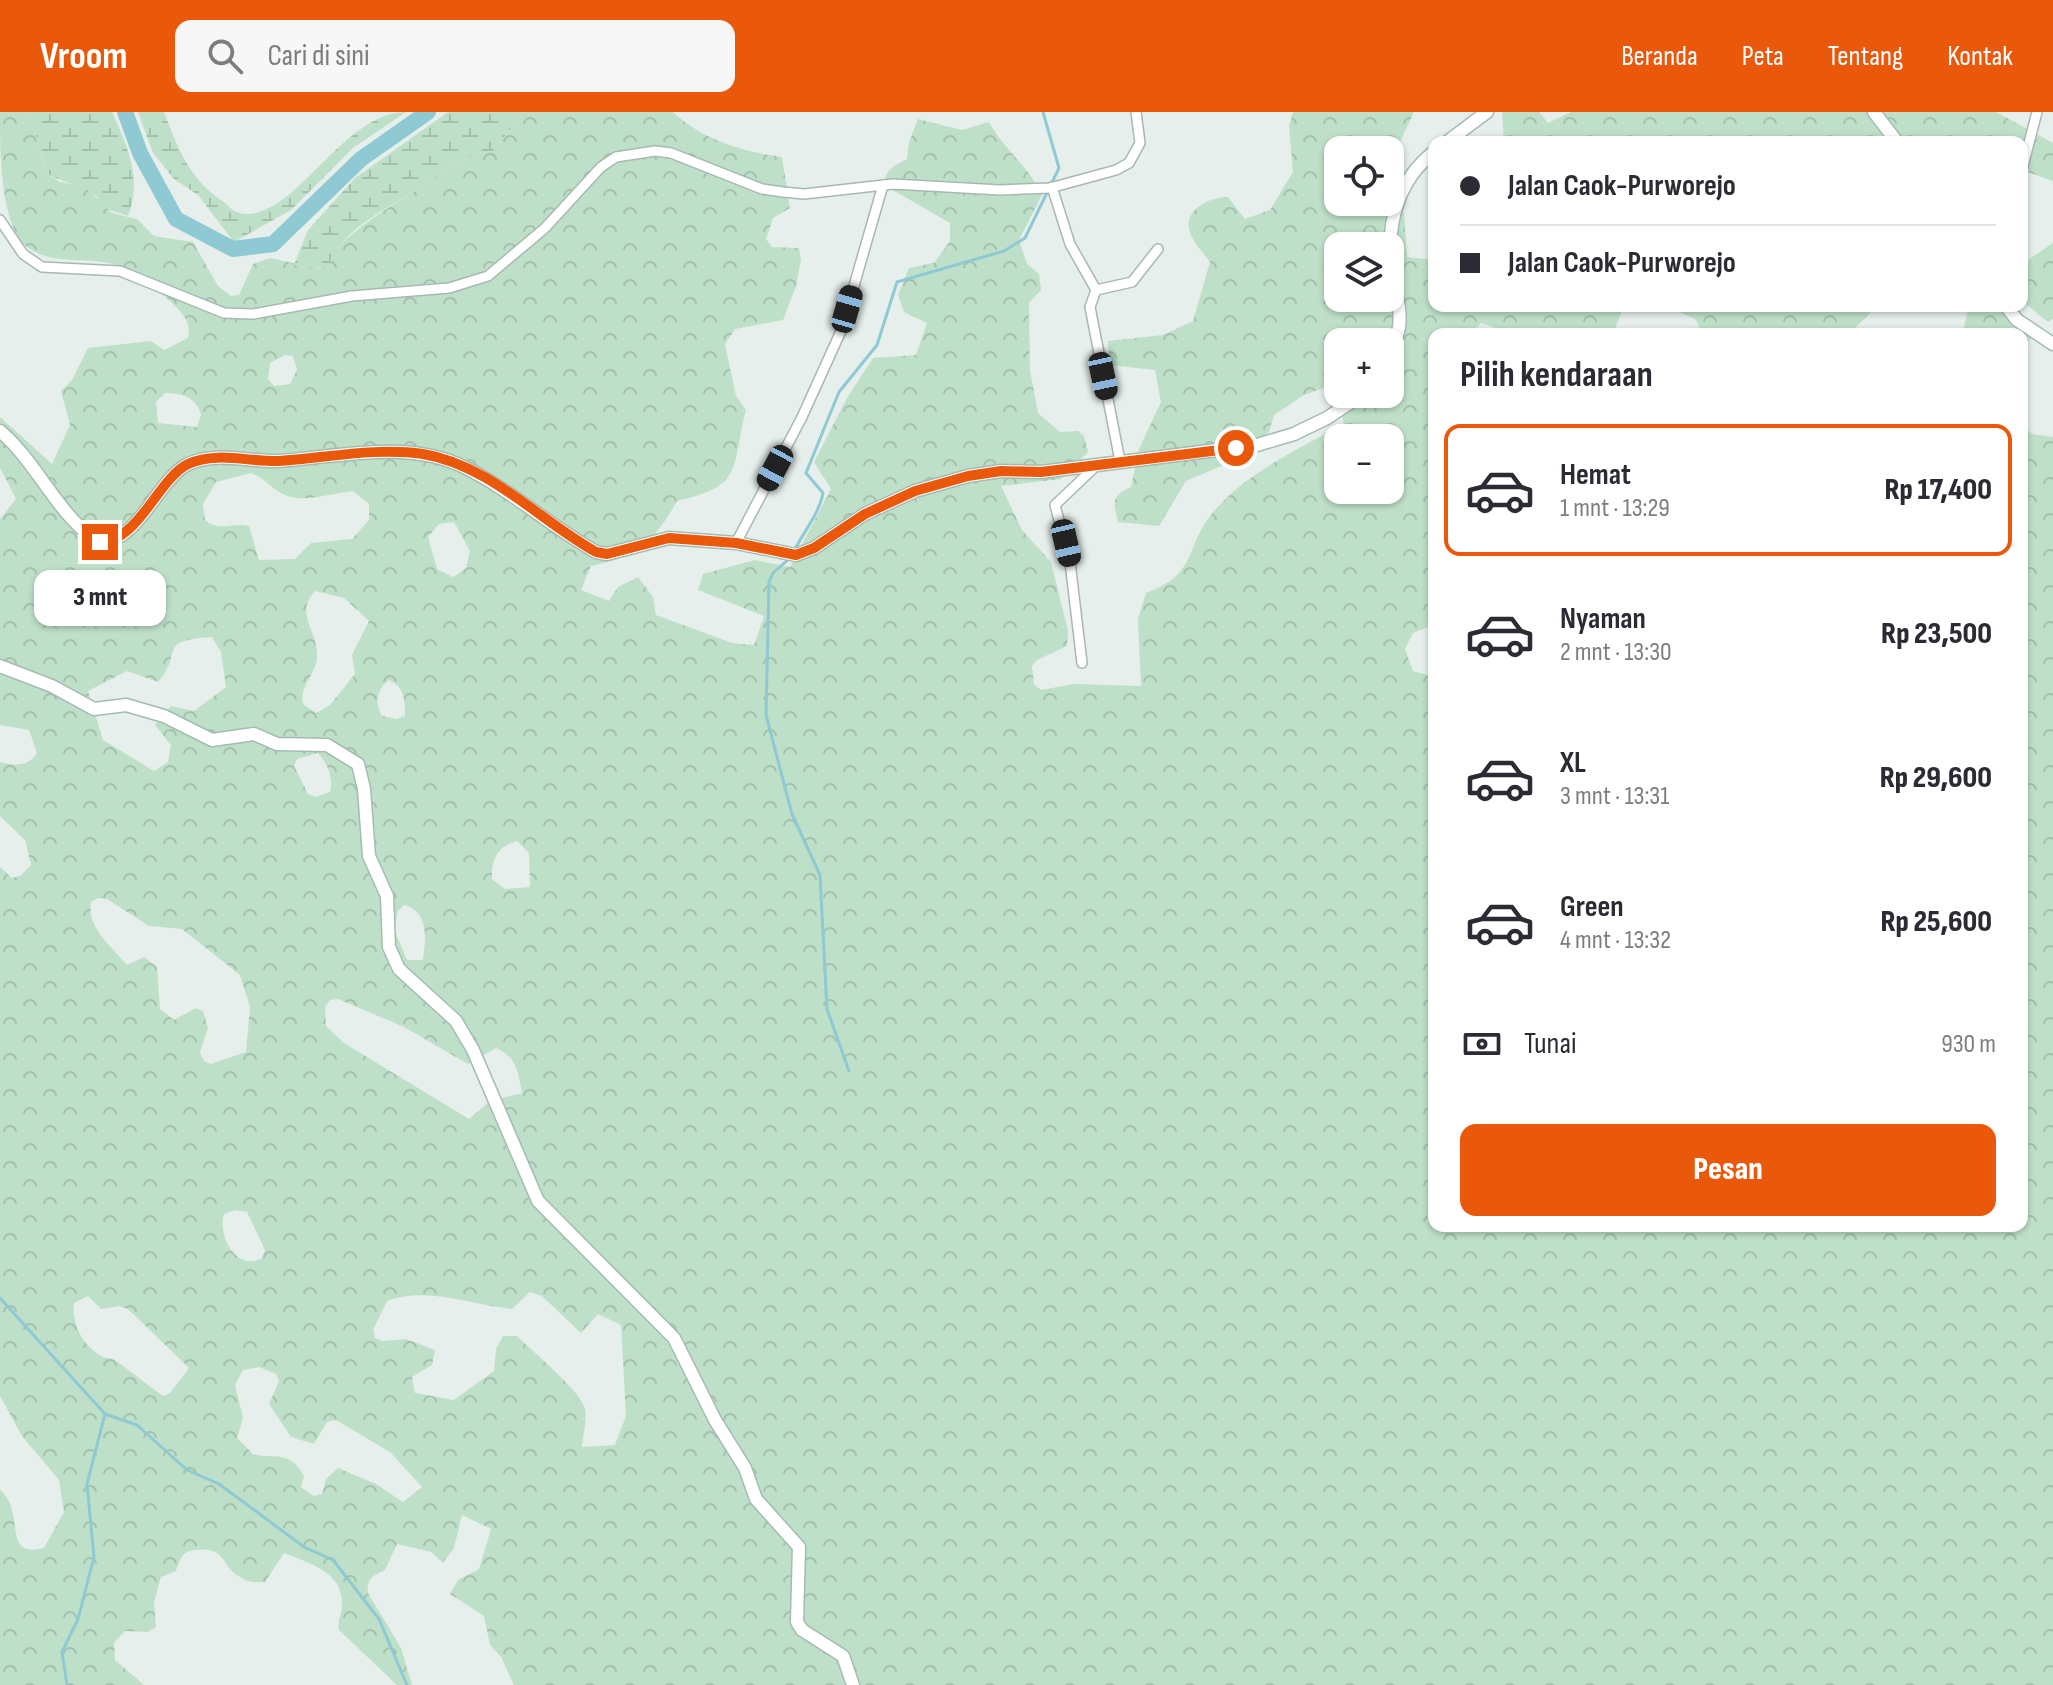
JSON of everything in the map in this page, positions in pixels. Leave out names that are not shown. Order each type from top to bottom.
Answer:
[{"type":"street","points":[[0,220],[23,254],[42,267],[120,271],[224,313],[253,314],[352,296],[449,288],[478,280],[518,253],[601,167],[616,157],[671,153],[762,189],[804,194],[883,185],[1000,190],[1048,187],[1116,170],[1129,163],[1140,143],[1136,112]]},
{"type":"street","points":[[1455,136],[1487,112]]},
{"type":"street","points":[[1874,112],[1892,136]]},
{"type":"street","points":[[2028,147],[2037,112]]},
{"type":"street","points":[[1399,328],[1391,265],[1391,233],[1396,204],[1409,175],[1428,158]]},
{"type":"street","points":[[736,543],[802,417],[841,331],[883,185]]},
{"type":"street","points":[[1048,187],[1070,244],[1096,290],[1090,307],[1091,320],[1120,461]]},
{"type":"street","points":[[1096,290],[1132,282],[1158,249]]},
{"type":"street","points":[[2011,312],[2017,320],[2053,344]]},
{"type":"street","points":[[0,431],[18,447],[88,535],[100,542],[120,536],[179,471],[196,461],[224,458],[263,462],[379,451],[424,454],[462,466],[596,552],[607,554],[669,538],[736,543],[796,555],[814,548],[865,514],[941,483],[1001,471],[1041,472],[1257,445],[1316,424],[1341,408]]},
{"type":"street","points":[[1082,663],[1072,573],[1055,505],[1097,465]]},
{"type":"street","points":[[0,666],[52,686],[94,709],[126,705],[164,716],[212,740],[254,734],[277,744],[327,745],[358,764],[364,789],[369,856],[387,896],[389,947],[399,969],[456,1021],[473,1050],[538,1201],[674,1338],[715,1420],[745,1468],[756,1499],[799,1547],[797,1622],[802,1630],[843,1656],[853,1685]]},
{"type":"green space","points":[[0,112],[29,112],[46,173],[60,182],[86,187],[112,213],[137,219],[154,236],[193,242],[218,286],[231,296],[239,295],[253,264],[270,258],[319,269],[342,244],[376,216],[452,166],[493,151],[524,112],[673,112],[696,130],[723,143],[782,157],[790,208],[773,218],[766,239],[772,247],[799,248],[801,260],[796,286],[783,320],[735,329],[725,344],[736,396],[746,410],[731,471],[725,481],[714,488],[677,501],[661,526],[643,545],[620,558],[591,566],[581,590],[609,601],[618,587],[638,577],[653,597],[656,615],[732,643],[754,645],[764,616],[698,590],[703,574],[755,560],[790,567],[831,489],[814,462],[847,398],[873,358],[916,355],[927,323],[904,312],[898,295],[909,268],[934,263],[950,241],[950,223],[884,185],[886,175],[907,159],[909,142],[918,119],[962,130],[989,122],[1042,195],[1019,240],[1027,264],[1039,274],[1041,290],[1029,303],[1030,370],[1038,413],[1060,432],[1078,431],[1084,436],[1088,452],[1061,479],[1001,486],[1022,530],[1051,562],[1068,631],[1067,646],[1037,660],[1032,666],[1034,684],[1041,690],[1074,684],[1141,686],[1138,619],[1146,593],[1175,577],[1189,557],[1205,523],[1243,484],[1324,435],[1324,504],[1404,504],[1404,424],[1344,424],[1340,408],[1404,408],[1404,328],[1324,328],[1324,388],[1304,395],[1274,415],[1269,432],[1231,462],[1186,481],[1159,526],[1118,522],[1115,500],[1131,487],[1139,449],[1161,402],[1155,370],[1110,365],[1108,341],[1163,335],[1193,321],[1210,262],[1191,235],[1189,219],[1205,203],[1228,197],[1245,219],[1270,210],[1293,172],[1289,126],[1293,112],[1414,112],[1403,136],[1324,136],[1324,216],[1404,216],[1404,213],[1407,257],[1428,259],[1428,312],[1622,312],[1615,328],[1496,328],[1481,323],[1476,328],[1428,328],[1428,627],[1413,633],[1405,649],[1413,671],[1428,675],[1428,1232],[2028,1232],[2028,430],[2032,434],[2053,437],[2053,1685],[514,1685],[501,1657],[490,1645],[484,1616],[450,1594],[458,1580],[479,1569],[491,1529],[462,1515],[454,1548],[443,1563],[431,1552],[397,1544],[385,1570],[368,1584],[368,1593],[401,1648],[412,1685],[397,1685],[339,1630],[341,1593],[323,1570],[284,1553],[265,1582],[252,1582],[234,1573],[213,1551],[195,1550],[184,1554],[176,1571],[161,1577],[154,1602],[156,1627],[148,1632],[125,1631],[114,1643],[115,1660],[144,1685],[0,1685],[0,1490],[8,1499],[22,1547],[31,1550],[44,1548],[64,1512],[59,1480],[22,1436],[0,1396],[0,867],[12,878],[20,876],[31,865],[25,840],[0,816],[0,762],[25,763],[37,753],[29,730],[0,725],[0,519],[16,499],[0,468],[0,417],[52,464],[70,425],[61,391],[72,380],[88,348],[151,341],[164,350],[188,338],[189,332],[179,310],[135,273],[109,263],[52,258],[31,250],[21,242],[14,229],[5,198]],"holes":[[[285,355],[293,356],[297,370],[290,384],[274,386],[268,379],[270,363]],[[165,393],[188,397],[201,415],[197,427],[158,423],[156,402]],[[251,473],[290,497],[308,498],[353,491],[369,504],[369,520],[352,539],[311,543],[295,559],[259,560],[249,526],[221,527],[205,520],[203,504],[216,482]],[[454,522],[470,551],[466,568],[453,577],[437,569],[428,537],[439,524]],[[315,591],[344,598],[369,621],[352,655],[355,674],[330,705],[316,713],[303,704],[302,697],[317,656],[307,615],[309,599]],[[212,637],[221,652],[226,687],[194,711],[171,706],[155,725],[171,745],[168,762],[154,771],[103,740],[88,691],[127,671],[158,682],[166,672],[177,645]],[[389,680],[398,687],[404,700],[405,716],[397,719],[382,716],[378,706],[379,692]],[[318,753],[329,771],[330,792],[316,797],[308,794],[294,766],[297,759]],[[517,841],[529,853],[530,887],[505,889],[492,879],[494,860],[500,850]],[[98,898],[107,899],[149,926],[182,929],[240,975],[250,1007],[246,1052],[211,1064],[204,1061],[200,1053],[208,1028],[203,1011],[196,1008],[174,1020],[160,1009],[157,967],[144,957],[127,965],[96,928],[90,911],[91,902]],[[404,905],[412,908],[422,920],[425,935],[423,960],[407,960],[394,929],[398,911]],[[338,999],[404,1027],[468,1064],[496,1048],[512,1061],[518,1072],[522,1093],[490,1101],[469,1119],[344,1043],[326,1026],[325,1007],[330,1000]],[[236,1210],[247,1212],[265,1250],[262,1258],[253,1261],[237,1256],[226,1241],[224,1214]],[[530,1292],[542,1296],[581,1333],[598,1314],[621,1325],[626,1416],[615,1445],[582,1447],[585,1423],[582,1401],[517,1336],[503,1336],[496,1349],[494,1371],[454,1400],[415,1393],[412,1377],[432,1365],[435,1350],[406,1339],[382,1341],[375,1338],[373,1330],[387,1301],[403,1297],[434,1296],[512,1309]],[[88,1296],[101,1309],[119,1306],[128,1309],[189,1368],[170,1393],[163,1396],[116,1360],[94,1351],[77,1326],[74,1303]],[[259,1367],[276,1374],[279,1381],[269,1404],[291,1437],[314,1444],[327,1422],[336,1420],[390,1452],[422,1487],[403,1502],[376,1484],[338,1468],[326,1479],[322,1494],[314,1496],[301,1487],[304,1476],[294,1463],[283,1457],[254,1455],[237,1438],[243,1418],[235,1385],[243,1370]]]},
{"type":"green space","points":[[29,112],[112,112],[128,150],[133,176],[134,189],[128,216],[98,206],[98,197],[92,193],[46,173]]},
{"type":"green space","points":[[138,112],[164,112],[180,151],[194,174],[212,194],[239,213],[259,212],[279,202],[360,129],[382,117],[406,112],[353,148],[291,210],[234,242],[198,195],[174,179],[153,153]]},
{"type":"green space","points":[[448,112],[524,112],[493,151],[452,166],[365,222],[343,242],[327,267],[311,269],[294,265],[308,230],[355,178]]},
{"type":"green space","points":[[1502,112],[1539,112],[1548,123],[1571,112],[1996,112],[2053,143],[2053,181],[2028,172],[2028,136],[1504,136]]},
{"type":"green space","points":[[2053,243],[2053,319],[2048,322],[2028,306],[2028,260]]},
{"type":"green space","points":[[1680,312],[1871,312],[1855,328],[1700,328],[1695,319]]},
{"type":"green space","points":[[1968,312],[2006,312],[2023,328],[1964,328]]},
{"type":"waterway","points":[[125,112],[140,153],[176,219],[233,249],[273,244],[361,159],[428,112]]},
{"type":"waterway","points":[[794,551],[815,515],[823,493],[806,473],[839,392],[877,345],[897,282],[1004,251],[1025,238],[1059,168],[1043,112]]},
{"type":"waterway","points":[[790,558],[773,573],[769,582],[766,715],[792,814],[820,875],[827,1009],[849,1071]]},
{"type":"waterway","points":[[0,1298],[105,1414],[137,1425],[187,1470],[219,1484],[304,1547],[333,1560],[379,1619],[407,1685]]},
{"type":"waterway","points":[[67,1685],[62,1652],[78,1619],[94,1557],[87,1484],[105,1414]]},
{"type":"route","points":[[100,542],[113,541],[120,536],[185,466],[196,461],[224,458],[263,462],[343,457],[379,451],[424,454],[462,466],[596,552],[607,554],[638,543],[669,538],[736,543],[796,555],[814,548],[865,514],[915,491],[968,476],[1001,471],[1041,472],[1236,448]]}]
